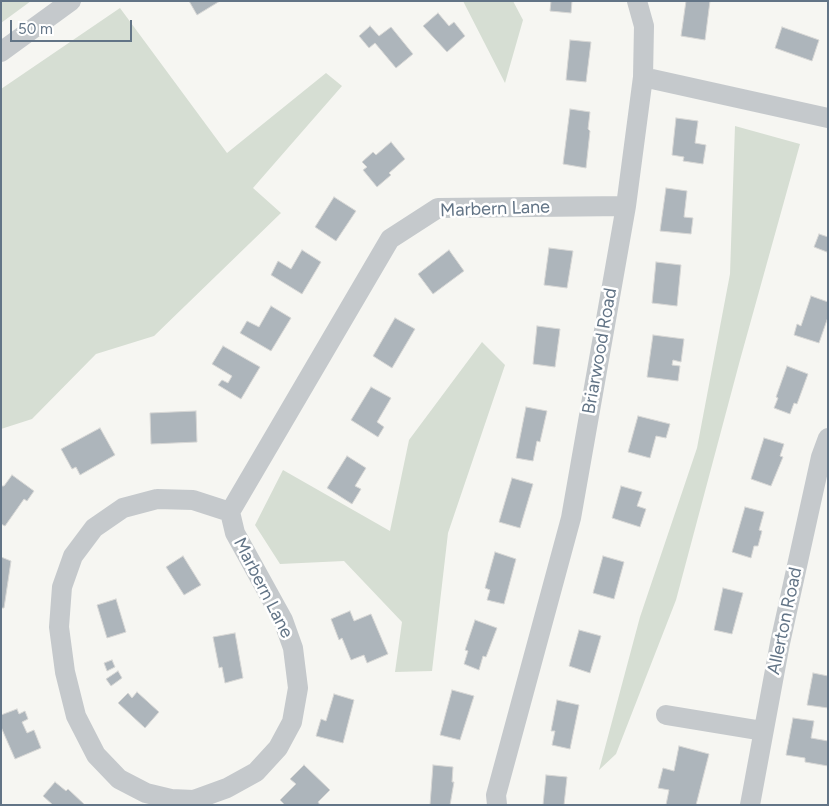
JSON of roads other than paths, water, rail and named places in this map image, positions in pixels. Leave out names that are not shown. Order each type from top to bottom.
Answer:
[{"type":"street","points":[[1,52],[71,1]]},
{"type":"street","name":"Briarwood Road","points":[[497,805],[496,795],[570,518],[626,206],[643,77],[644,26],[637,1]]},
{"type":"street","points":[[643,77],[828,118]]},
{"type":"street","name":"Marbern Lane","points":[[230,512],[193,500],[157,499],[123,508],[94,528],[73,556],[62,587],[59,628],[65,672],[76,716],[96,755],[119,779],[146,792],[171,799],[194,800],[227,788],[256,772],[278,748],[292,722],[298,688],[294,648],[283,620],[238,540],[230,512],[390,239],[438,208],[626,206]]},
{"type":"street","name":"Allerton Road","points":[[750,805],[782,634],[821,457],[828,438]]},
{"type":"street","points":[[666,715],[763,731]]}]
